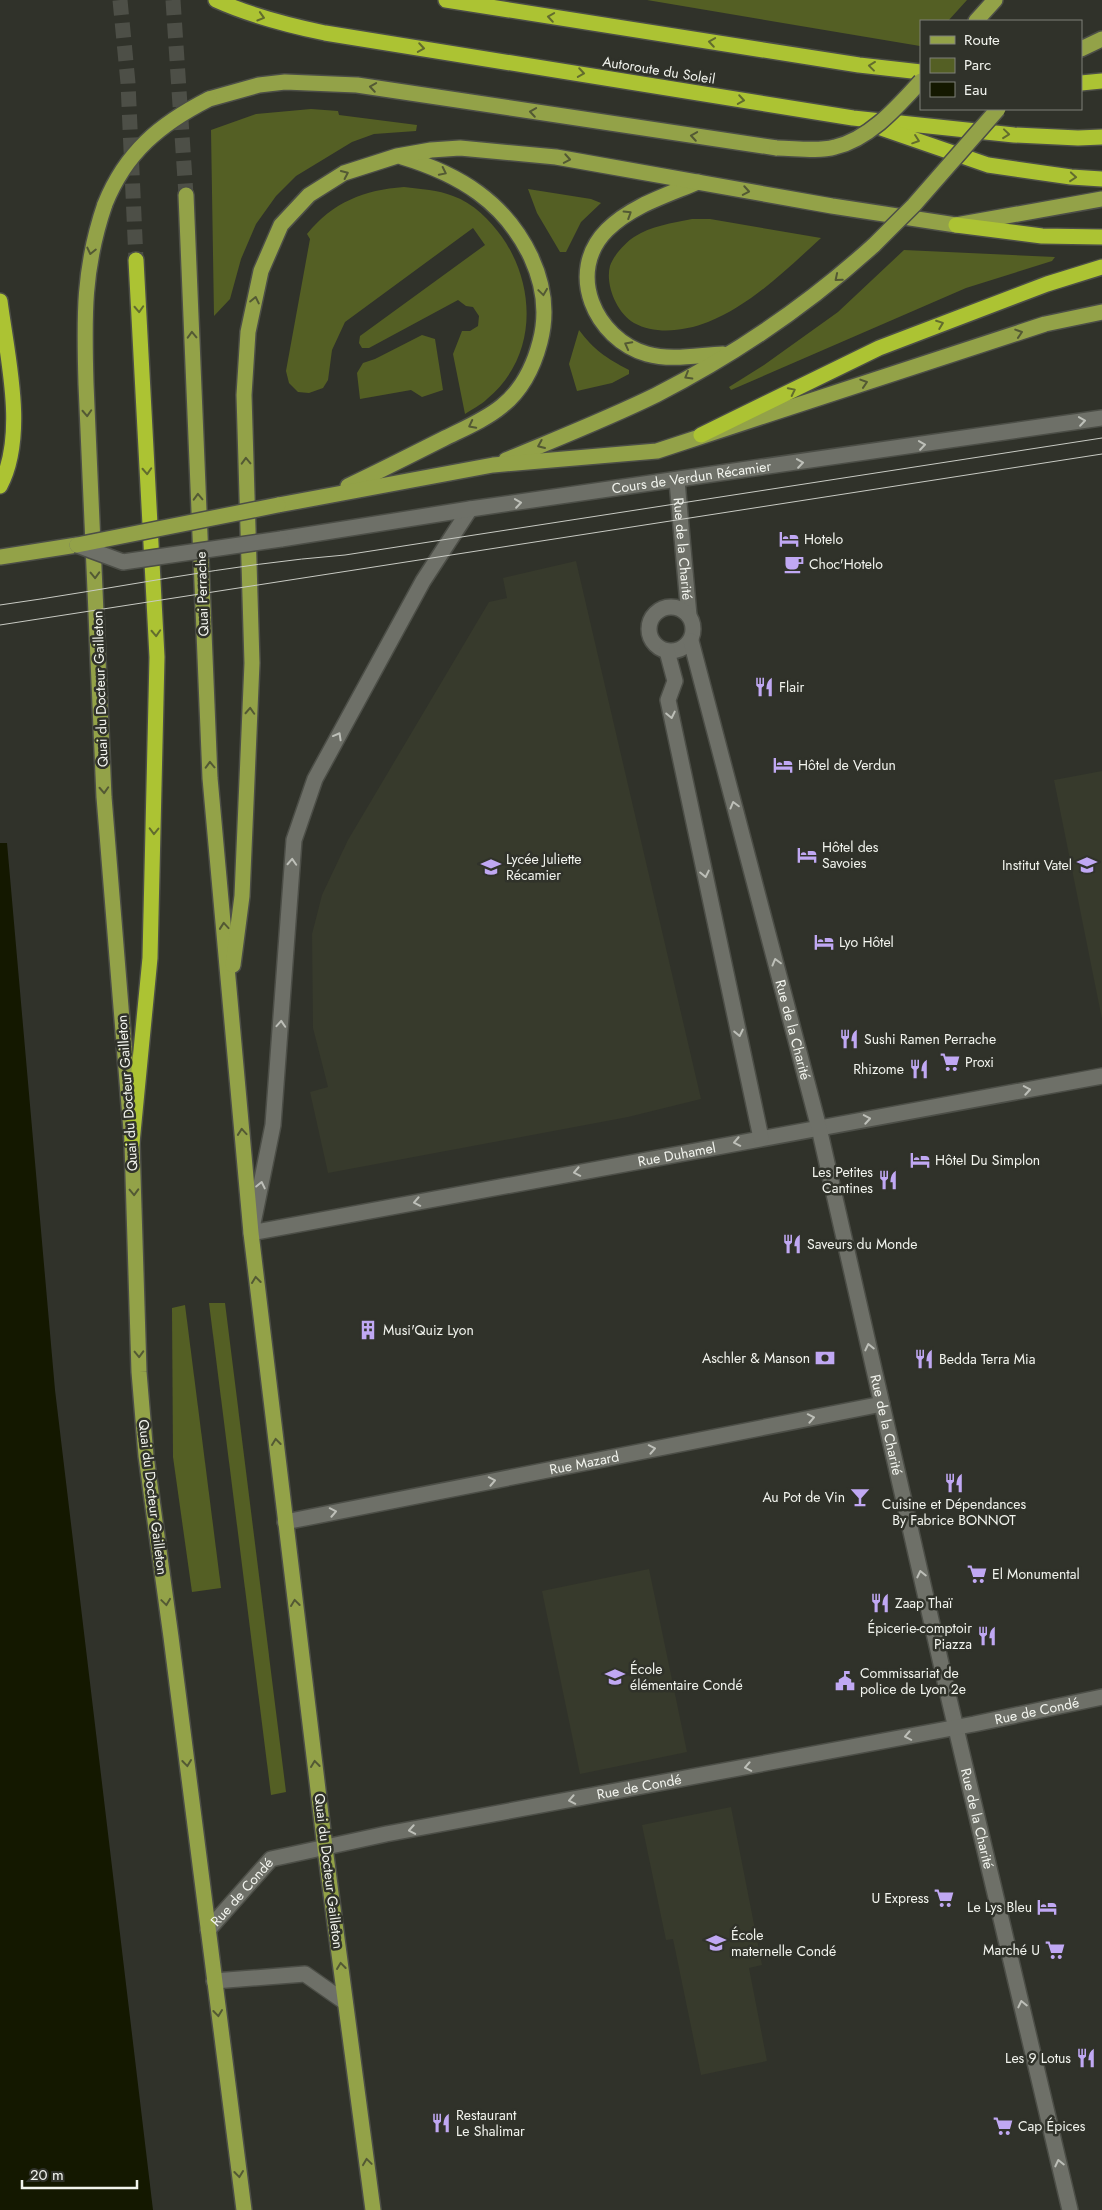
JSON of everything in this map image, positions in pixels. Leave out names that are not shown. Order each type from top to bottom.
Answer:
[{"type":"highway","name":"Autoroute du Soleil","points":[[216,0],[238,10],[269,20],[325,32],[854,118],[1014,135],[1078,138],[1102,137]]},
{"type":"highway","points":[[446,0],[859,65],[920,72]]},
{"type":"highway","points":[[1082,83],[1102,81]]},
{"type":"highway","points":[[854,118],[988,165],[1070,177],[1102,179]]},
{"type":"highway","points":[[956,225],[1042,236],[1102,236]]},
{"type":"highway","points":[[132,1143],[150,958],[157,657],[136,260]]},
{"type":"highway","points":[[701,436],[879,348],[1047,284],[1102,267]]},
{"type":"highway","points":[[0,301],[12,398],[13,427],[6,475],[0,486]]},
{"type":"main road","points":[[977,20],[995,0]]},
{"type":"main road","points":[[1082,49],[1102,39]]},
{"type":"main road","name":"Quai du Docteur Gailleton","points":[[244,2210],[146,1456],[139,1372],[132,1143],[104,797],[85,374],[84,325],[89,261],[95,233],[105,204],[120,172],[144,143],[170,122],[209,99],[242,89],[286,82],[357,85],[777,148],[835,147],[856,138],[873,127],[900,104],[920,82]]},
{"type":"main road","points":[[493,465],[657,394],[728,354],[784,318],[836,280],[874,245],[914,205],[997,110]]},
{"type":"main road","points":[[230,992],[242,896],[252,663],[244,395],[248,332],[261,272],[281,225],[309,195],[344,173],[397,156],[431,150],[484,149],[556,157],[904,218],[956,225],[1102,199]]},
{"type":"main road","points":[[331,495],[479,421],[504,405],[528,374],[543,331],[545,314],[542,284],[521,236],[509,219],[478,192],[451,176],[425,164],[397,156]]},
{"type":"main road","points":[[698,182],[635,210],[606,231],[597,242],[592,254],[589,265],[588,288],[599,320],[626,345],[648,354],[662,356],[728,354]]},
{"type":"main road","name":"Quai Perrache","points":[[186,195],[210,778],[230,992]]},
{"type":"main road","points":[[0,556],[77,545],[493,465],[656,451],[1045,324],[1102,312]]},
{"type":"main road","name":"Quai du Docteur Gailleton","points":[[230,992],[250,1233],[324,1848],[374,2210]]},
{"type":"street","name":"Cours de Verdun Récamier","points":[[77,545],[123,562],[470,509],[677,481],[1102,418]]},
{"type":"street","name":"Rue de la Charité","points":[[677,481],[689,616]]},
{"type":"street","name":"Quai du Docteur Gailleton","points":[[250,1233],[273,1125],[294,840],[315,779],[423,581],[470,509]]},
{"type":"street","points":[[663,608],[678,608],[689,616],[694,628],[691,640],[681,650],[667,651],[654,644],[650,638],[649,631],[652,618],[663,608]]},
{"type":"street","name":"Rue de la Charité","points":[[691,640],[819,1128],[956,1727],[1070,2210]]},
{"type":"street","points":[[667,651],[675,681],[668,700],[761,1138]]},
{"type":"street","name":"Rue Duhamel","points":[[250,1233],[1102,1076]]},
{"type":"street","name":"Rue Mazard","points":[[285,1522],[882,1404]]},
{"type":"street","name":"Rue de Condé","points":[[208,1930],[271,1858],[956,1727],[1102,1697]]},
{"type":"street","points":[[214,1981],[305,1974],[345,2002]]},
{"type":"shaded area","name":"Lycée Juliette Récamier","points":[[576,561],[701,1099],[628,1117],[328,1173],[310,1092],[328,1087],[313,1028],[312,934],[322,895],[348,840],[489,602],[507,598],[503,578]]},
{"type":"shaded area","name":"Institut Vatel","points":[[1102,771],[1102,1019],[1054,780]]},
{"type":"shaded area","name":"École élémentaire Condé","points":[[649,1569],[687,1752],[580,1774],[542,1591]]},
{"type":"shaded area","name":"École maternelle Condé","points":[[731,1807],[762,1965],[749,1968],[767,2061],[701,2075],[673,1939],[666,1940],[642,1825]]},
{"type":"green space","points":[[647,0],[967,0],[949,20],[920,20],[920,46]]},
{"type":"green space","points":[[311,109],[338,111],[339,115],[417,125],[416,131],[374,134],[352,142],[296,176],[276,196],[256,224],[241,259],[230,299],[214,316],[211,130],[256,114]]},
{"type":"green space","points":[[404,187],[447,194],[460,199],[474,208],[492,224],[502,237],[513,257],[521,278],[526,299],[526,321],[523,343],[515,363],[503,382],[487,399],[465,414],[453,354],[462,331],[470,331],[478,326],[479,316],[473,307],[466,306],[458,300],[369,348],[362,348],[359,343],[360,336],[485,245],[473,228],[345,322],[332,350],[328,380],[323,388],[309,393],[298,392],[289,383],[286,371],[310,239],[307,234],[328,214],[350,200],[376,191]]},
{"type":"green space","points":[[528,189],[591,199],[601,203],[581,222],[566,252],[560,252],[537,213]]},
{"type":"green space","points":[[692,219],[710,219],[821,238],[782,274],[754,296],[724,315],[690,328],[671,330],[652,329],[634,323],[622,313],[611,290],[609,273],[612,262],[631,239],[641,233],[662,225]]},
{"type":"green space","points":[[904,250],[1055,257],[1052,261],[966,288],[731,390],[729,387],[764,365],[838,312]]},
{"type":"green space","points":[[579,330],[601,353],[629,370],[629,374],[612,383],[577,391],[569,364]]},
{"type":"green space","points":[[422,335],[435,339],[443,390],[422,397],[411,390],[360,399],[357,373],[363,363],[375,359]]},
{"type":"green space","points":[[209,1303],[225,1303],[286,1792],[271,1795]]},
{"type":"green space","points":[[185,1305],[221,1588],[192,1592],[173,1457],[172,1308]]},
{"type":"water","points":[[0,843],[7,843],[55,1390],[153,2210],[0,2210]]},
{"type":"tunnel","points":[[120,0],[128,83],[136,260]]},
{"type":"tunnel","points":[[173,0],[186,195]]},
{"type":"tram line","points":[[0,605],[258,564],[345,555],[1102,438]]},
{"type":"tram line","points":[[0,625],[1102,454]]},
{"type":"place","name":"Hotelo","points":[[789,539]]},
{"type":"place","name":"Choc'Hotelo","points":[[794,564]]},
{"type":"place","name":"Flair","points":[[764,687]]},
{"type":"place","name":"Hôtel de Verdun","points":[[783,765]]},
{"type":"place","name":"Hôtel des Savoies","points":[[807,855]]},
{"type":"place","name":"Institut Vatel","points":[[1087,865]]},
{"type":"place","name":"Lycée Juliette Récamier","points":[[491,867]]},
{"type":"place","name":"Lyo Hôtel","points":[[824,942]]},
{"type":"place","name":"Sushi Ramen Perrache","points":[[849,1039]]},
{"type":"place","name":"Proxi","points":[[950,1062]]},
{"type":"place","name":"Rhizome","points":[[919,1069]]},
{"type":"place","name":"Hôtel Du Simplon","points":[[920,1160]]},
{"type":"place","name":"Les Petites Cantines","points":[[888,1180]]},
{"type":"place","name":"Saveurs du Monde","points":[[792,1244]]},
{"type":"place","name":"Musi'Quiz Lyon","points":[[368,1330]]},
{"type":"place","name":"Aschler & Manson","points":[[825,1358]]},
{"type":"place","name":"Bedda Terra Mia","points":[[924,1359]]},
{"type":"place","name":"Cuisine et Dépendances By Fabrice BONNOT","points":[[954,1483]]},
{"type":"place","name":"Au Pot de Vin","points":[[860,1497]]},
{"type":"place","name":"El Monumental","points":[[977,1574]]},
{"type":"place","name":"Zaap Thaï","points":[[880,1603]]},
{"type":"place","name":"Épicerie-comptoir Piazza","points":[[987,1636]]},
{"type":"place","name":"École élémentaire Condé","points":[[615,1677]]},
{"type":"place","name":"Commissariat de police de Lyon 2e","points":[[845,1681]]},
{"type":"place","name":"U Express","points":[[944,1898]]},
{"type":"place","name":"Le Lys Bleu","points":[[1047,1907]]},
{"type":"place","name":"École maternelle Condé","points":[[716,1943]]},
{"type":"place","name":"Marché U","points":[[1055,1950]]},
{"type":"place","name":"Les 9 Lotus","points":[[1086,2058]]},
{"type":"place","name":"Restaurant Le Shalimar","points":[[441,2123]]},
{"type":"place","name":"Cap Épices","points":[[1003,2126]]}]
